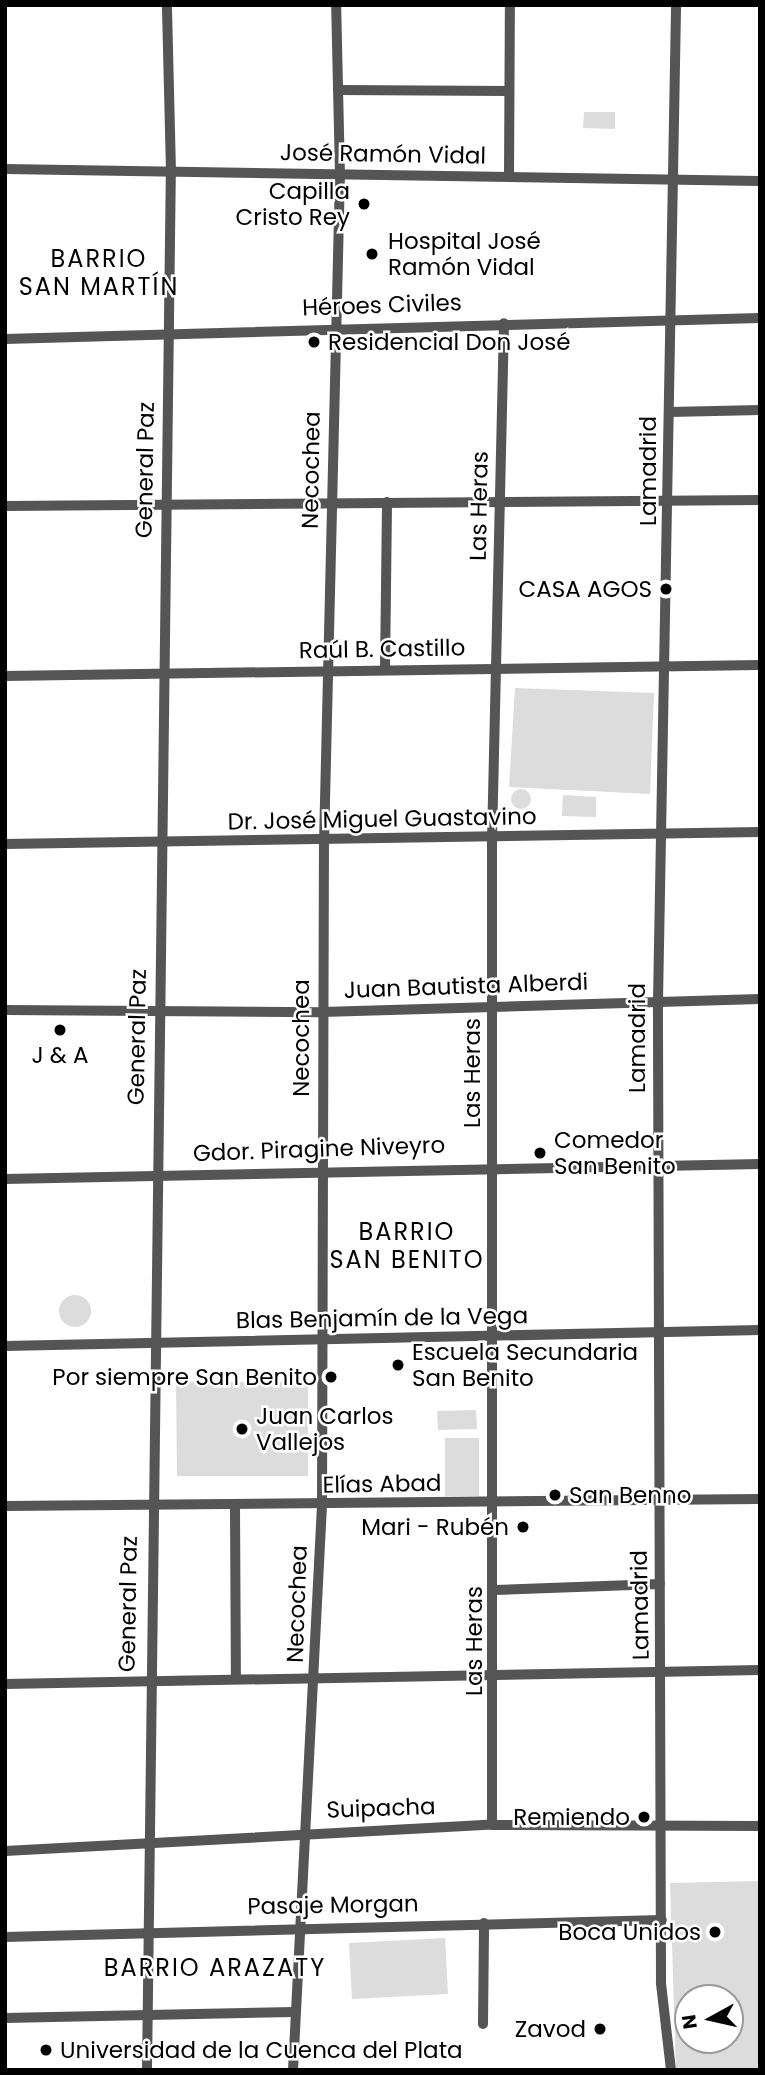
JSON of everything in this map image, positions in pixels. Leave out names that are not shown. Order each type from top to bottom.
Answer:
[{"type":"street","name":"General Paz","points":[[147,2070],[148,1678],[159,1012],[161,675],[171,172],[167,5]]},
{"type":"street","name":"Necochea","points":[[293,2070],[297,1926],[316,1675],[322,1505],[324,843],[340,175],[336,5]]},
{"type":"street","points":[[509,176],[510,5]]},
{"type":"street","name":"Lamadrid","points":[[671,2070],[661,1983],[663,1825],[658,1001],[670,501],[676,5]]},
{"type":"street","points":[[338,90],[509,91]]},
{"type":"street","name":"José Ramón Vidal","points":[[5,169],[760,181]]},
{"type":"street","name":"Héroes Civiles","points":[[5,339],[335,327],[760,318]]},
{"type":"street","name":"Las Heras","points":[[492,1825],[496,1674],[492,840],[504,323]]},
{"type":"street","points":[[670,412],[760,410]]},
{"type":"street","points":[[5,506],[760,499]]},
{"type":"street","points":[[385,669],[387,502]]},
{"type":"street","name":"Raúl B. Castillo","points":[[5,676],[760,665]]},
{"type":"street","name":"Dr. José Miguel Guastavino","points":[[5,844],[324,843],[760,832]]},
{"type":"street","name":"Juan Bautista Alberdi","points":[[5,1010],[322,1012],[494,1004],[760,999]]},
{"type":"street","name":"Gdor. Piragine Niveyro","points":[[5,1179],[492,1165],[760,1164]]},
{"type":"street","name":"Blas Benjamín de la Vega","points":[[5,1346],[760,1330]]},
{"type":"street","name":"Elías Abad","points":[[5,1506],[494,1504],[760,1499]]},
{"type":"street","points":[[236,1506],[236,1677]]},
{"type":"street","points":[[494,1590],[660,1584]]},
{"type":"street","points":[[5,1684],[148,1678],[760,1670]]},
{"type":"street","name":"Suipacha","points":[[5,1851],[148,1846],[304,1832],[492,1825],[760,1826]]},
{"type":"street","name":"Pasaje Morgan","points":[[5,1937],[297,1926],[662,1920]]},
{"type":"street","points":[[483,2024],[484,1923]]},
{"type":"street","points":[[5,2018],[147,2012],[294,2012]]},
{"type":"shaded area","points":[[584,112],[615,112],[615,129],[583,128]]},
{"type":"shaded area","points":[[515,688],[654,693],[650,794],[509,787]]},
{"type":"shaded area","points":[[521,789],[528,792],[531,799],[528,806],[521,809],[514,806],[511,799],[514,792]]},
{"type":"shaded area","points":[[563,795],[596,797],[596,817],[562,816]]},
{"type":"shaded area","points":[[75,1295],[87,1299],[91,1311],[87,1323],[75,1327],[63,1323],[59,1311],[63,1299]]},
{"type":"shaded area","name":"Juan Carlos Vallejos","points":[[176,1382],[308,1382],[308,1476],[177,1476]]},
{"type":"shaded area","points":[[476,1410],[477,1429],[438,1430],[437,1411]]},
{"type":"shaded area","points":[[445,1438],[479,1438],[479,1496],[445,1496]]},
{"type":"shaded area","name":"Boca Unidos","points":[[760,1881],[760,2070],[676,2070],[675,2054],[744,2054],[744,1984],[674,1984],[674,2008],[670,1883]]},
{"type":"shaded area","points":[[445,1938],[448,1994],[352,1999],[349,1943]]},
{"type":"place","name":"Capilla Cristo Rey","points":[[364,204]]},
{"type":"place","name":"Hospital José Ramón Vidal","points":[[372,254]]},
{"type":"place","name":"Residencial Don José","points":[[314,342]]},
{"type":"place","name":"CASA AGOS","points":[[666,589]]},
{"type":"place","name":"J & A","points":[[60,1030]]},
{"type":"place","name":"Comedor San Benito","points":[[540,1153]]},
{"type":"place","name":"Escuela Secundaria San Benito","points":[[398,1365]]},
{"type":"place","name":"Por siempre San Benito","points":[[331,1377]]},
{"type":"place","name":"Juan Carlos Vallejos","points":[[242,1429]]},
{"type":"place","name":"San Benno","points":[[555,1495]]},
{"type":"place","name":"Mari - Rubén","points":[[523,1527]]},
{"type":"place","name":"Remiendo","points":[[644,1817]]},
{"type":"place","name":"Boca Unidos","points":[[715,1932]]},
{"type":"place","name":"Zavod","points":[[600,2029]]},
{"type":"place","name":"Universidad de la Cuenca del Plata","points":[[46,2050]]},
{"type":"district","name":"BARRIO SAN MARTÍN","points":[[99,273]]},
{"type":"district","name":"BARRIO SAN BENITO","points":[[407,1246]]},
{"type":"district","name":"BARRIO ARAZATY","points":[[215,1968]]}]
